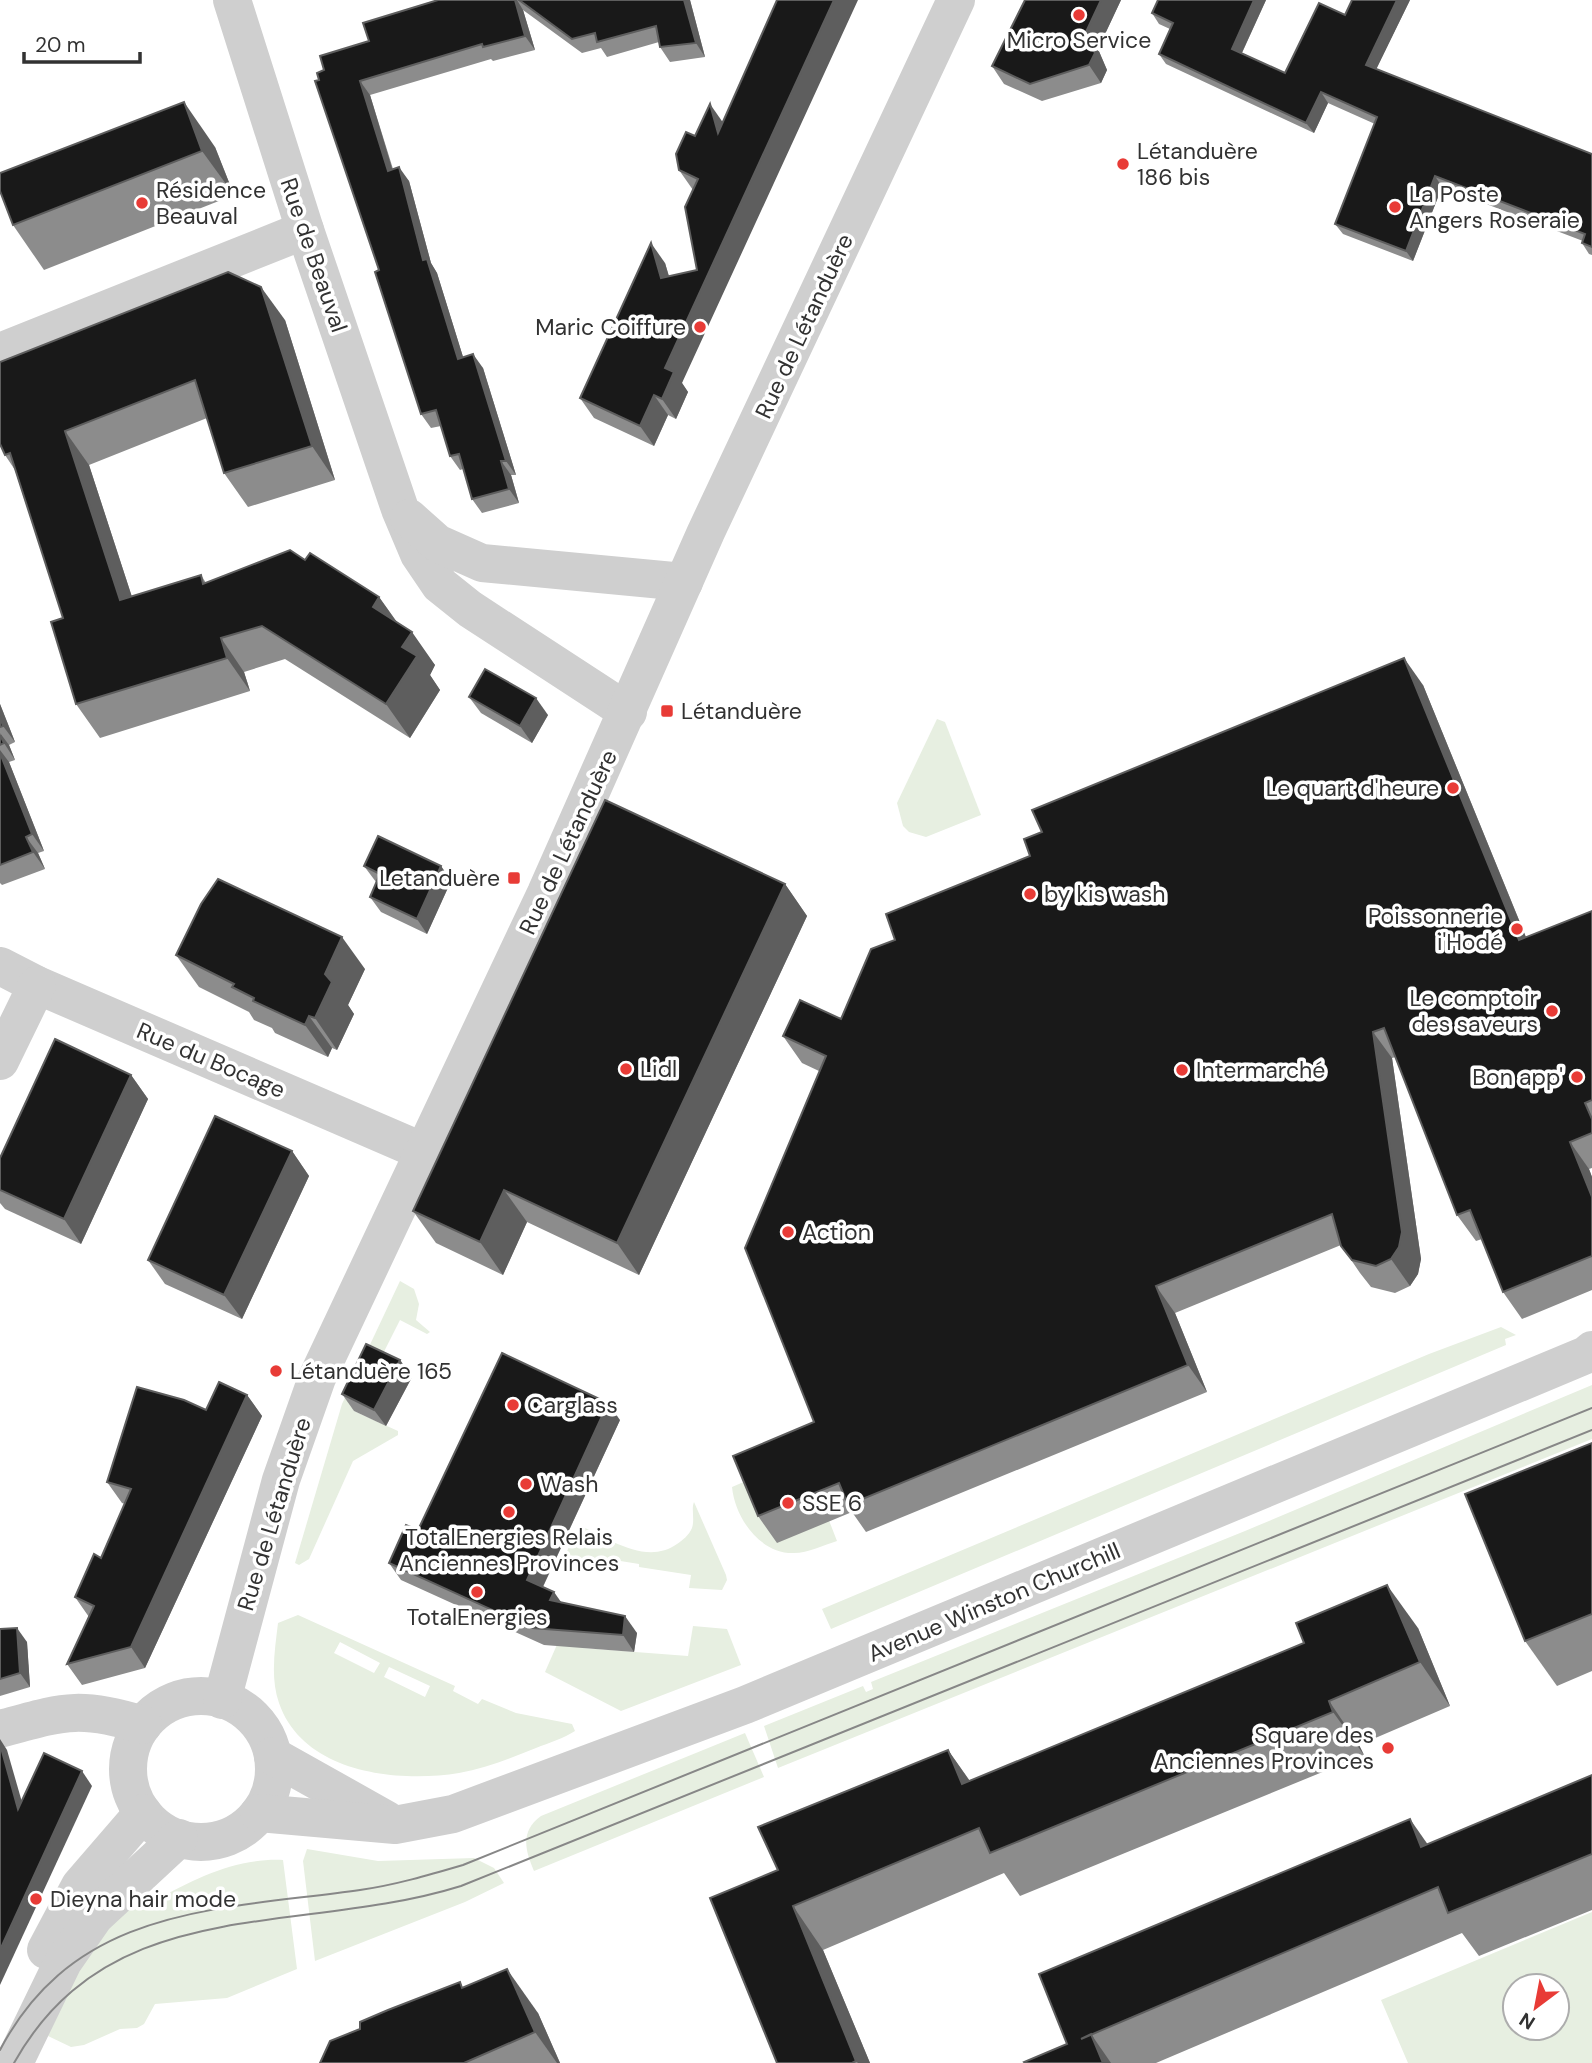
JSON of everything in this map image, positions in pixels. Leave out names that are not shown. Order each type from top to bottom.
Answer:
[{"type":"street","name":"Rue de Beauval","points":[[232,0],[304,230],[400,509],[419,554],[440,585],[470,609],[628,712]]},
{"type":"street","name":"Rue de Létanduère","points":[[222,1699],[281,1480],[317,1378],[956,0]]},
{"type":"street","points":[[0,352],[304,230]]},
{"type":"street","name":"Rue de Beauval","points":[[400,509],[437,543],[455,554],[482,563],[684,582]]},
{"type":"street","name":"Rue du Bocage","points":[[0,966],[37,985],[424,1152]]},
{"type":"street","points":[[0,1061],[37,985]]},
{"type":"street","name":"Avenue Winston Churchill","points":[[259,1813],[395,1825],[453,1814],[745,1705],[1590,1354]]},
{"type":"street","points":[[197,1697],[222,1699],[253,1718],[264,1734],[273,1756],[270,1792],[259,1813],[243,1829],[224,1838],[198,1842],[179,1838],[159,1828],[143,1813],[132,1792],[128,1770],[133,1744],[143,1725],[172,1702],[197,1697]]},
{"type":"street","points":[[0,1729],[63,1712],[87,1711],[143,1725]]},
{"type":"street","points":[[273,1756],[395,1825]]},
{"type":"street","points":[[0,2050],[52,1936],[80,1886],[143,1813]]},
{"type":"street","points":[[14,2063],[62,1962],[95,1916],[179,1838]]},
{"type":"shaded area","points":[[937,719],[945,722],[981,815],[926,837],[909,832],[903,826],[897,803]]},
{"type":"shaded area","points":[[400,1281],[414,1289],[419,1304],[416,1320],[430,1332],[427,1334],[400,1320],[354,1411],[398,1431],[398,1435],[353,1461],[309,1559],[299,1565],[295,1563],[342,1404]]},
{"type":"shaded area","points":[[1501,1327],[1516,1335],[1505,1339],[1506,1345],[831,1629],[822,1609],[1429,1354]]},
{"type":"shaded area","points":[[1592,1385],[1592,1439],[778,1768],[764,1726],[863,1686],[866,1692],[873,1689],[871,1682],[1245,1531]]},
{"type":"shaded area","points":[[802,1451],[837,1541],[805,1552],[782,1552],[760,1541],[751,1532],[738,1511],[732,1487],[793,1461]]},
{"type":"shaded area","points":[[694,1502],[726,1575],[727,1580],[722,1590],[689,1588],[691,1575],[639,1567],[639,1564],[602,1558],[600,1573],[563,1560],[579,1525],[627,1548],[653,1552],[665,1550],[677,1544],[691,1531]]},
{"type":"shaded area","points":[[298,1615],[455,1686],[453,1691],[478,1704],[482,1699],[516,1713],[572,1724],[575,1731],[508,1759],[459,1773],[434,1776],[381,1774],[330,1759],[309,1745],[291,1727],[279,1703],[274,1663],[278,1623]],"holes":[[[340,1642],[380,1663],[374,1673],[334,1653]],[[389,1667],[430,1686],[425,1697],[384,1677]]]},
{"type":"shaded area","points":[[570,1615],[583,1648],[688,1656],[693,1626],[727,1629],[741,1665],[621,1711],[545,1672]]},
{"type":"shaded area","points":[[745,1733],[764,1777],[534,1871],[526,1841],[530,1828],[541,1816]]},
{"type":"shaded area","points":[[307,1849],[378,1861],[474,1858],[494,1868],[504,1883],[465,1902],[315,1961],[303,1861]]},
{"type":"shaded area","points":[[283,1860],[297,1969],[227,1998],[155,2004],[144,2024],[137,2028],[120,2029],[84,2045],[71,2047],[48,2036],[83,1951],[147,1892],[156,1900],[217,1871],[249,1862]]},
{"type":"shaded area","points":[[1592,1912],[1592,2063],[1408,2063],[1381,2000]]},
{"type":"building","points":[[438,0],[515,0],[525,36],[483,47],[482,44],[360,81],[388,171],[399,167],[423,260],[427,259],[458,359],[473,354],[506,461],[501,461],[509,489],[472,499],[459,454],[450,456],[436,410],[421,414],[375,272],[379,270],[315,81],[319,80],[317,73],[324,70],[320,56],[369,41],[363,23]]},
{"type":"building","points":[[519,0],[684,0],[696,43],[660,47],[656,26],[597,42],[595,33],[572,39]]},
{"type":"building","points":[[777,0],[834,0],[665,368],[674,372],[662,399],[654,395],[640,426],[580,398],[651,243],[661,278],[697,270],[685,207],[698,179],[679,170],[676,154],[686,132],[695,136],[710,104],[718,133]]},
{"type":"building","points":[[1025,0],[1101,0],[1086,32],[1095,53],[1089,65],[1030,84],[992,66]]},
{"type":"building","points":[[1158,0],[1254,0],[1232,49],[1285,73],[1319,3],[1345,15],[1352,0],[1397,0],[1366,65],[1592,154],[1592,247],[1582,243],[1585,234],[1435,176],[1406,251],[1335,224],[1377,117],[1321,92],[1306,123],[1159,54],[1173,23],[1152,13]]},
{"type":"building","points":[[184,102],[202,151],[13,225],[0,191],[0,173]]},
{"type":"building","points":[[228,272],[261,287],[312,446],[224,473],[195,380],[65,431],[120,600],[201,575],[203,584],[290,550],[305,560],[310,553],[379,597],[373,607],[412,632],[402,647],[417,656],[386,704],[262,626],[221,638],[227,658],[76,704],[51,622],[63,618],[10,453],[5,455],[0,444],[0,362]]},
{"type":"building","name":"Intermarché","points":[[1404,658],[1519,940],[1592,911],[1592,1100],[1585,1103],[1592,1119],[1592,1133],[1570,1142],[1592,1197],[1592,1256],[1503,1292],[1470,1210],[1457,1215],[1384,1028],[1373,1032],[1402,1232],[1399,1247],[1391,1259],[1376,1266],[1352,1260],[1341,1246],[1332,1214],[1156,1286],[1188,1365],[848,1505],[839,1483],[758,1516],[733,1456],[814,1422],[745,1248],[826,1056],[783,1036],[800,1000],[841,1019],[871,949],[895,940],[886,914],[1030,856],[1024,839],[1042,832],[1032,810]]},
{"type":"building","points":[[485,669],[536,698],[520,726],[469,697]]},
{"type":"building","points":[[0,753],[32,834],[26,837],[33,852],[0,865]]},
{"type":"building","name":"Lidl","points":[[605,800],[785,884],[617,1243],[504,1190],[480,1242],[413,1211]]},
{"type":"building","points":[[378,836],[441,866],[417,919],[370,897],[380,874],[364,866]]},
{"type":"building","points":[[218,879],[342,937],[325,974],[332,982],[315,1018],[309,1016],[305,1025],[253,1001],[254,998],[232,987],[234,984],[176,955],[201,904]]},
{"type":"building","points":[[55,1039],[131,1075],[64,1219],[0,1190],[0,1158]]},
{"type":"building","points":[[215,1116],[292,1151],[224,1295],[148,1260]]},
{"type":"building","points":[[366,1344],[400,1360],[374,1410],[342,1394]]},
{"type":"building","points":[[502,1353],[608,1403],[527,1580],[554,1592],[550,1600],[625,1616],[623,1635],[532,1628],[389,1563],[406,1525],[418,1530]]},
{"type":"building","points":[[219,1382],[247,1395],[131,1647],[67,1664],[94,1606],[75,1597],[94,1554],[101,1558],[131,1489],[107,1482],[137,1387],[184,1400],[206,1410]]},
{"type":"building","points":[[1592,1443],[1592,1614],[1525,1641],[1465,1494]]},
{"type":"building","points":[[1387,1585],[1420,1662],[1329,1701],[1333,1712],[990,1853],[979,1828],[793,1906],[856,2061],[777,2063],[710,1898],[778,1870],[758,1827],[948,1750],[962,1784],[1304,1643],[1296,1623]]},
{"type":"building","points":[[17,1628],[20,1673],[0,1679],[0,1629]]},
{"type":"building","points":[[0,1744],[18,1809],[44,1753],[82,1771],[0,1950]]},
{"type":"building","points":[[1592,1775],[1592,1854],[1448,1913],[1438,1887],[1091,2035],[1103,2063],[1024,2062],[1067,2044],[1039,1974],[1410,1819],[1421,1847]]},
{"type":"building","points":[[507,1969],[535,2032],[464,2063],[320,2063],[330,2041],[360,2029],[360,2022],[460,1982],[462,1988]]},
{"type":"tram line","points":[[0,2050],[32,2002],[69,1967],[110,1941],[156,1923],[205,1911],[373,1888],[463,1865],[1592,1408]]},
{"type":"tram line","points":[[14,2063],[54,2008],[102,1970],[155,1944],[213,1929],[399,1901],[461,1886],[1592,1430]]},
{"type":"place","name":"Micro Service","points":[[1079,15]]},
{"type":"place","name":"Létanduère 186 bis","points":[[1123,164]]},
{"type":"place","name":"Résidence Beauval","points":[[142,203]]},
{"type":"place","name":"La Poste Angers Roseraie","points":[[1395,207]]},
{"type":"place","name":"Maric Coiffure","points":[[700,327]]},
{"type":"place","name":"Létanduère","points":[[667,711]]},
{"type":"place","name":"Le quart d'heure","points":[[1453,788]]},
{"type":"place","name":"Letanduère","points":[[514,878]]},
{"type":"place","name":"by kis wash","points":[[1030,894]]},
{"type":"place","name":"Poissonnerie i'Hodé","points":[[1517,929]]},
{"type":"place","name":"Le comptoir des saveurs","points":[[1552,1011]]},
{"type":"place","name":"Lidl","points":[[626,1069]]},
{"type":"place","name":"Intermarché","points":[[1182,1070]]},
{"type":"place","name":"Bon app'","points":[[1577,1077]]},
{"type":"place","name":"Action","points":[[788,1232]]},
{"type":"place","name":"Létanduère 165","points":[[276,1371]]},
{"type":"place","name":"Carglass","points":[[513,1405]]},
{"type":"place","name":"Wash","points":[[526,1484]]},
{"type":"place","name":"SSE 6","points":[[788,1503]]},
{"type":"place","name":"TotalEnergies Relais Anciennes Provinces","points":[[509,1512]]},
{"type":"place","name":"TotalEnergies","points":[[477,1592]]},
{"type":"place","name":"Square des Anciennes Provinces","points":[[1388,1748]]},
{"type":"place","name":"Dieyna hair mode","points":[[36,1899]]}]
